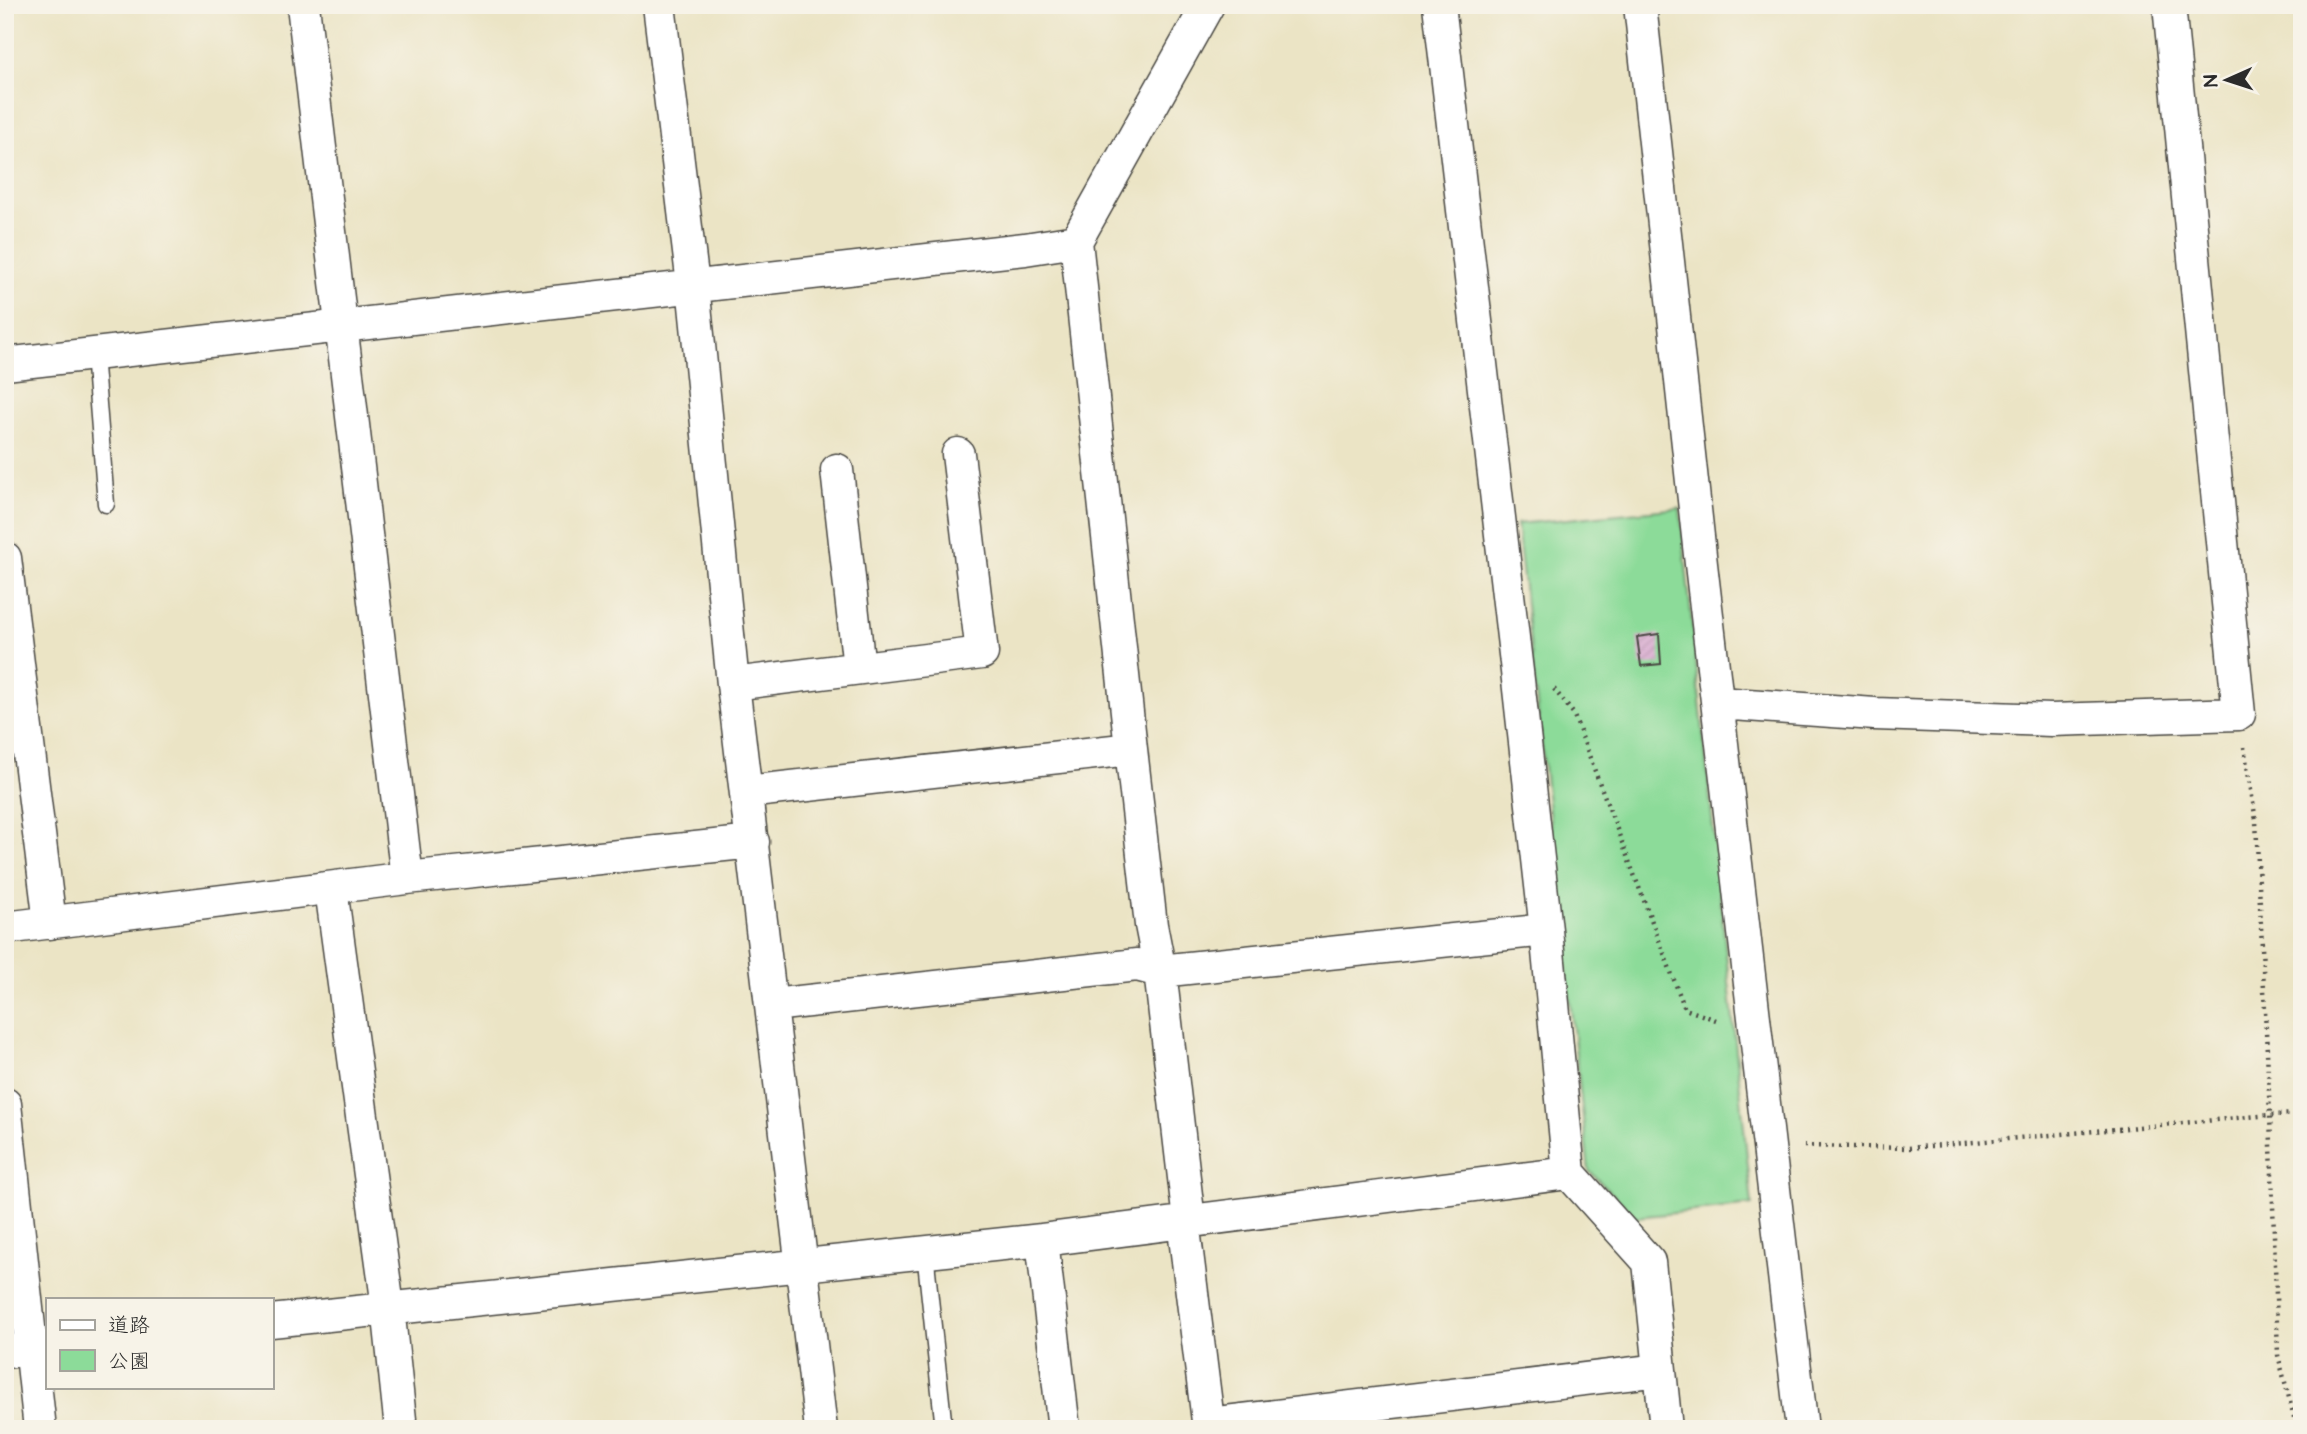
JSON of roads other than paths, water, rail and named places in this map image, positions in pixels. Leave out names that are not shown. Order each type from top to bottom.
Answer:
[{"type":"street","points":[[303,5],[407,878]]},
{"type":"street","points":[[659,5],[693,285],[733,684],[821,1429]]},
{"type":"street","points":[[1208,5],[1076,241],[1209,1426],[1660,1370]]},
{"type":"street","points":[[1439,5],[1546,930],[1569,1173],[1649,1262],[1666,1429]]},
{"type":"street","points":[[1640,5],[1802,1429]]},
{"type":"street","points":[[1718,703],[1875,714],[2051,720],[2239,714],[2169,5]]},
{"type":"street","points":[[5,364],[1076,241]]},
{"type":"street","points":[[733,684],[982,653],[958,454]]},
{"type":"street","points":[[837,470],[859,668]]},
{"type":"street","points":[[5,558],[50,923]]},
{"type":"street","points":[[746,792],[1131,749]]},
{"type":"street","points":[[5,928],[407,878],[753,842]]},
{"type":"street","points":[[331,889],[388,1307],[401,1429]]},
{"type":"street","points":[[772,1005],[1137,965],[1160,971],[1546,930]]},
{"type":"street","points":[[5,1104],[28,1350],[40,1429]]},
{"type":"street","points":[[273,1321],[1042,1240],[1569,1173]]},
{"type":"street","points":[[1042,1240],[1064,1429]]},
{"type":"lane","points":[[94,354],[106,503]]},
{"type":"lane","points":[[925,1252],[944,1429]]}]
